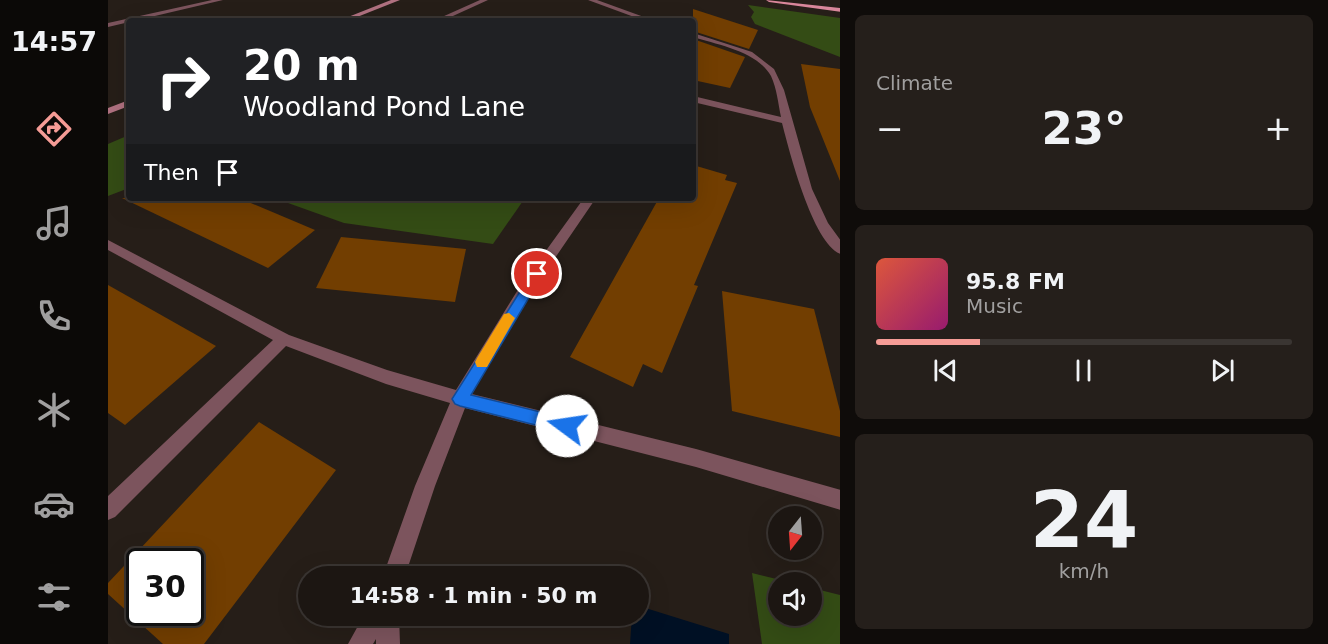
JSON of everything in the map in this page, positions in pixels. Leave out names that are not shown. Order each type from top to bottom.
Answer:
[{"type":"main road","points":[[348,18],[397,0]]},
{"type":"main road","points":[[769,0],[840,10]]},
{"type":"main road","points":[[828,0],[840,2]]},
{"type":"main road","points":[[108,110],[124,104]]},
{"type":"street","points":[[139,18],[220,0]]},
{"type":"street","points":[[443,18],[484,0]]},
{"type":"street","points":[[591,0],[643,18]]},
{"type":"street","points":[[108,25],[126,21]]},
{"type":"street","points":[[696,36],[743,52],[765,64],[776,78],[786,121],[815,212],[840,250]]},
{"type":"street","points":[[696,100],[786,121]]},
{"type":"street","points":[[397,566],[429,475],[460,399],[524,292],[588,201]]},
{"type":"street","points":[[108,244],[284,339],[386,377],[460,399],[696,458],[840,500]]},
{"type":"street","points":[[108,510],[284,339]]},
{"type":"street","points":[[360,644],[371,626]]},
{"type":"street","points":[[387,626],[388,644]]},
{"type":"green space","points":[[748,5],[840,18],[840,57],[755,24],[751,17],[754,12]]},
{"type":"green space","points":[[126,136],[126,189],[108,196],[108,144]]},
{"type":"green space","points":[[282,201],[523,201],[493,244],[344,223]]},
{"type":"green space","points":[[752,573],[768,577],[768,626],[822,626],[822,590],[840,595],[840,644],[762,644]]},
{"type":"water","points":[[649,609],[729,634],[729,644],[630,644],[631,626],[649,626]]},
{"type":"building","points":[[693,9],[758,30],[749,49],[696,32],[696,18],[693,18]]},
{"type":"building","points":[[696,40],[745,57],[730,88],[696,81]]},
{"type":"building","points":[[801,64],[840,69],[840,181],[810,107]]},
{"type":"building","points":[[696,166],[727,175],[725,180],[737,183],[694,285],[698,286],[662,373],[643,364],[633,387],[570,357],[657,201],[696,201]]},
{"type":"building","points":[[128,201],[246,201],[315,230],[268,268]]},
{"type":"building","points":[[341,237],[466,249],[455,302],[316,288]]},
{"type":"building","points":[[108,285],[216,346],[125,425],[108,413]]},
{"type":"building","points":[[722,291],[814,309],[840,411],[840,437],[732,411]]},
{"type":"building","points":[[259,422],[336,470],[204,644],[163,644],[143,626],[204,626],[204,548],[141,548]]},
{"type":"building","points":[[126,564],[126,610],[108,594],[108,583]]},
{"type":"slow traffic","points":[[482,362],[509,318]]},
{"type":"route","points":[[537,274],[460,399],[567,426]]}]
